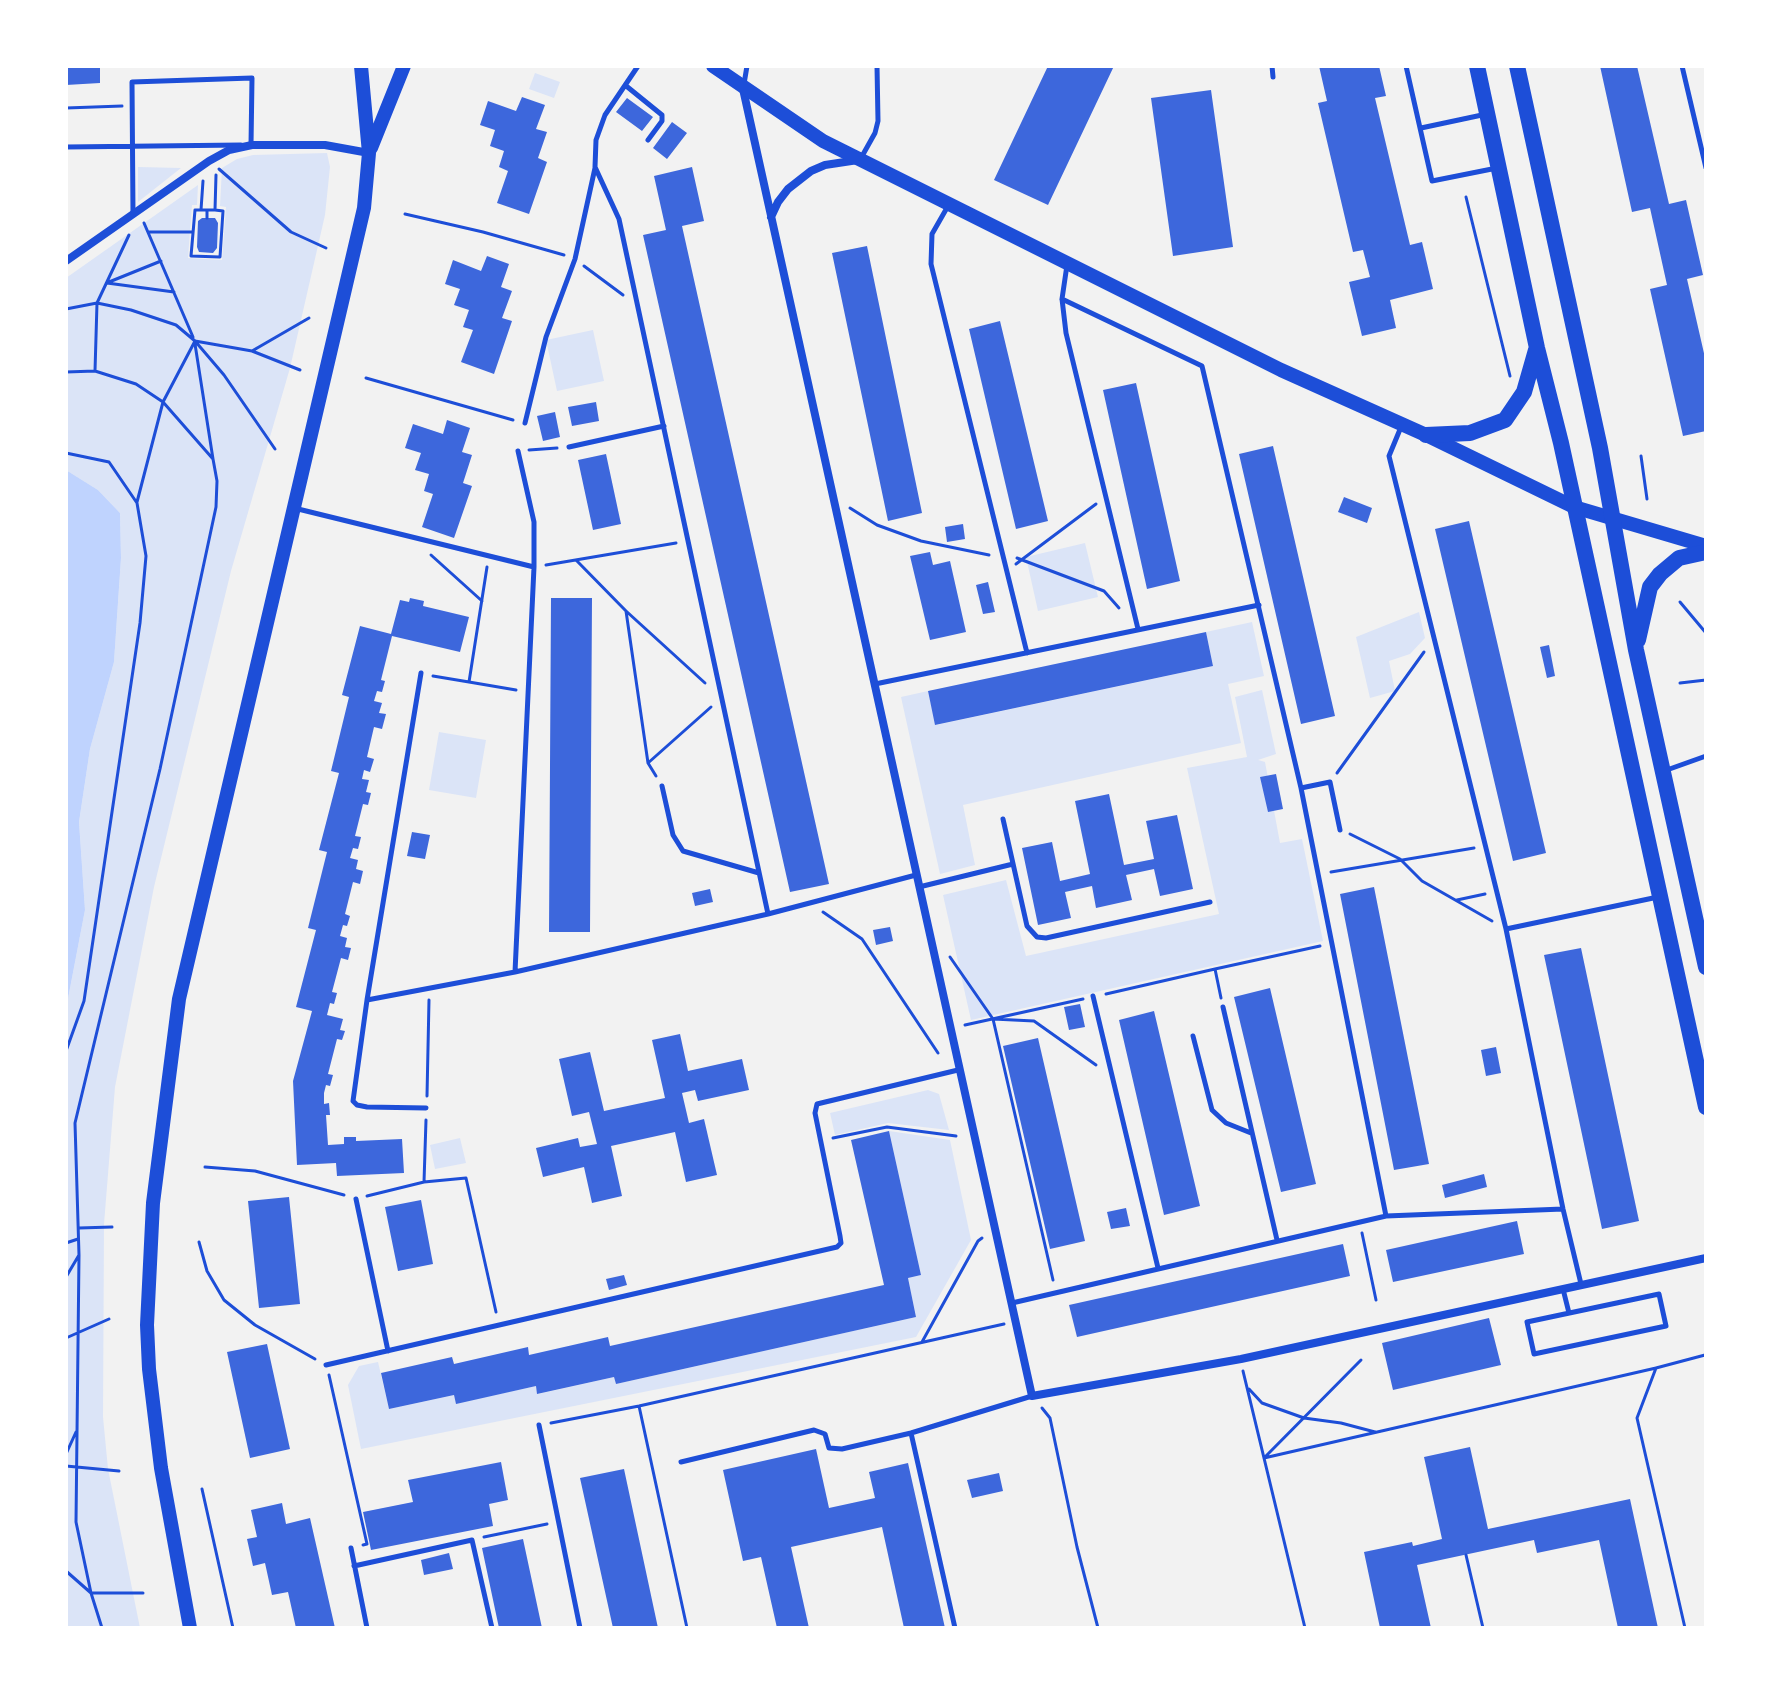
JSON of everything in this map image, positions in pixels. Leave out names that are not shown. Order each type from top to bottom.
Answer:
[{"type":"main road","points":[[1477,66],[1706,1107]]},
{"type":"main road","points":[[1517,66],[1600,448],[1636,650],[1706,967]]},
{"type":"main road","points":[[1426,435],[1470,433],[1505,420],[1524,392],[1537,348]]},
{"type":"main road","points":[[1636,650],[1650,587],[1679,558],[1706,552]]},
{"type":"street","points":[[190,1628],[161,1468],[149,1369],[147,1325],[153,1203],[179,999],[364,208],[369,153],[361,66]]},
{"type":"street","points":[[369,153],[404,66]]},
{"type":"street","points":[[713,66],[823,141],[1281,370],[1426,435],[1574,507],[1706,546]]},
{"type":"street","points":[[743,89],[1032,1396],[1241,1359],[1706,1258]]},
{"type":"street","points":[[66,261],[229,150],[252,145],[325,145],[369,153]]},
{"type":"street","points":[[770,218],[783,195],[811,171],[825,165],[860,159]]},
{"type":"lane","points":[[525,423],[546,337],[575,259],[595,167],[596,140],[605,115],[636,69],[626,66]]},
{"type":"lane","points":[[743,89],[747,66]]},
{"type":"lane","points":[[860,159],[875,133],[878,121],[877,66]]},
{"type":"lane","points":[[1272,66],[1273,77]]},
{"type":"lane","points":[[1406,66],[1432,181],[1498,168]]},
{"type":"lane","points":[[1682,66],[1706,168]]},
{"type":"lane","points":[[66,147],[133,145],[252,145],[252,78],[132,82],[133,145],[133,214]]},
{"type":"lane","points":[[625,85],[662,115],[662,121],[648,140]]},
{"type":"lane","points":[[1421,128],[1487,115]]},
{"type":"lane","points":[[595,167],[619,219],[768,914]]},
{"type":"lane","points":[[949,204],[932,234],[931,264],[1027,653]]},
{"type":"lane","points":[[1067,264],[1062,299],[1066,333],[1138,629]]},
{"type":"lane","points":[[1062,299],[1202,366],[1301,788],[1386,1216]]},
{"type":"lane","points":[[1402,424],[1389,456],[1506,929],[1563,1209],[1582,1285]]},
{"type":"lane","points":[[569,447],[664,426]]},
{"type":"lane","points":[[515,972],[534,567],[534,522],[518,451]]},
{"type":"lane","points":[[294,508],[534,567]]},
{"type":"lane","points":[[875,684],[1259,605]]},
{"type":"lane","points":[[421,673],[353,1101],[367,1107],[426,1108]]},
{"type":"lane","points":[[1663,771],[1706,756]]},
{"type":"lane","points":[[1301,788],[1330,782],[1340,830]]},
{"type":"lane","points":[[662,786],[673,835],[683,851],[759,873]]},
{"type":"lane","points":[[1003,819],[1027,926],[1037,937],[1046,938],[1210,902]]},
{"type":"lane","points":[[918,887],[1013,864]]},
{"type":"lane","points":[[367,1000],[515,972],[768,914],[916,875]]},
{"type":"lane","points":[[1506,929],[1660,897]]},
{"type":"lane","points":[[1093,996],[1158,1268]]},
{"type":"lane","points":[[1223,1007],[1277,1240]]},
{"type":"lane","points":[[1193,1036],[1212,1110],[1226,1123],[1252,1133]]},
{"type":"lane","points":[[326,1365],[837,1247],[841,1243],[815,1113],[817,1104],[958,1070]]},
{"type":"lane","points":[[356,1199],[388,1351]]},
{"type":"lane","points":[[1012,1303],[1386,1216],[1563,1209]]},
{"type":"lane","points":[[1563,1289],[1569,1313]]},
{"type":"lane","points":[[1659,1294],[1666,1326],[1534,1354],[1527,1322],[1569,1313],[1659,1294]]},
{"type":"lane","points":[[681,1462],[814,1430],[822,1431],[829,1448],[834,1449],[911,1433],[1032,1396]]},
{"type":"lane","points":[[539,1425],[580,1628]]},
{"type":"lane","points":[[911,1433],[955,1628]]},
{"type":"lane","points":[[354,1566],[472,1540],[492,1628]]},
{"type":"lane","points":[[351,1548],[367,1628]]},
{"type":"path","points":[[66,108],[132,105]]},
{"type":"path","points":[[215,210],[217,167],[291,232],[326,248]]},
{"type":"path","points":[[201,210],[203,177]]},
{"type":"path","points":[[1466,197],[1511,379]]},
{"type":"path","points":[[195,210],[201,210],[223,211],[220,257],[191,256],[195,210]]},
{"type":"path","points":[[207,210],[207,218]]},
{"type":"path","points":[[102,1628],[76,1522],[79,1228],[75,1123],[160,769],[216,507],[217,481],[195,341],[148,232],[142,220],[133,214]]},
{"type":"path","points":[[405,214],[483,232],[575,259],[638,307]]},
{"type":"path","points":[[95,371],[97,303],[132,228]]},
{"type":"path","points":[[148,232],[193,232]]},
{"type":"path","points":[[107,283],[161,261]]},
{"type":"path","points":[[107,283],[174,292]]},
{"type":"path","points":[[66,309],[97,303],[176,325],[195,341],[224,375],[275,449]]},
{"type":"path","points":[[252,351],[309,318]]},
{"type":"path","points":[[195,341],[252,351],[300,370]]},
{"type":"path","points":[[66,1051],[84,1001],[140,623],[146,556],[137,503],[163,402],[195,341]]},
{"type":"path","points":[[66,372],[95,371],[136,384],[163,402],[213,459]]},
{"type":"path","points":[[366,378],[525,423]]},
{"type":"path","points":[[518,451],[569,447]]},
{"type":"path","points":[[66,453],[109,462],[137,503]]},
{"type":"path","points":[[1641,456],[1647,499]]},
{"type":"path","points":[[1006,571],[1106,497]]},
{"type":"path","points":[[411,537],[482,601]]},
{"type":"path","points":[[534,567],[688,541]]},
{"type":"path","points":[[469,682],[489,556]]},
{"type":"path","points":[[576,560],[626,611],[721,698],[648,763]]},
{"type":"path","points":[[1680,602],[1706,633]]},
{"type":"path","points":[[626,611],[648,763],[662,786]]},
{"type":"path","points":[[1330,782],[1434,638]]},
{"type":"path","points":[[421,673],[528,692]]},
{"type":"path","points":[[1680,683],[1706,680]]},
{"type":"path","points":[[1340,830],[1400,859],[1422,881],[1506,929]]},
{"type":"path","points":[[1318,874],[1485,847]]},
{"type":"path","points":[[1456,901],[1497,892]]},
{"type":"path","points":[[811,903],[862,939],[938,1053]]},
{"type":"path","points":[[1223,1007],[1215,969],[1332,943]]},
{"type":"path","points":[[945,950],[993,1019],[1056,1292]]},
{"type":"path","points":[[424,1182],[429,988]]},
{"type":"path","points":[[993,1019],[1034,1021],[1112,1076]]},
{"type":"path","points":[[821,1140],[887,1127],[956,1136]]},
{"type":"path","points":[[205,1167],[255,1171],[356,1199],[424,1182],[466,1178],[499,1326]]},
{"type":"path","points":[[1360,1222],[1376,1300]]},
{"type":"path","points":[[79,1228],[112,1227]]},
{"type":"path","points":[[922,1342],[978,1241],[995,1229]]},
{"type":"path","points":[[66,1243],[79,1239]]},
{"type":"path","points":[[199,1242],[207,1271],[224,1300],[255,1325],[326,1365],[367,1544],[351,1548]]},
{"type":"path","points":[[66,1277],[79,1255]]},
{"type":"path","points":[[66,1338],[109,1319]]},
{"type":"path","points":[[539,1425],[639,1406],[1017,1321]]},
{"type":"path","points":[[1264,1458],[1705,1355],[1706,1358]]},
{"type":"path","points":[[1241,1359],[1305,1628]]},
{"type":"path","points":[[1264,1458],[1361,1360]]},
{"type":"path","points":[[1656,1368],[1637,1418],[1685,1628]]},
{"type":"path","points":[[1247,1386],[1262,1403],[1304,1418],[1376,1432]]},
{"type":"path","points":[[1032,1396],[1050,1418],[1077,1547],[1098,1628]]},
{"type":"path","points":[[639,1406],[687,1628]]},
{"type":"path","points":[[66,1454],[77,1431]]},
{"type":"path","points":[[66,1466],[119,1471]]},
{"type":"path","points":[[202,1489],[233,1628]]},
{"type":"path","points":[[472,1540],[558,1522]]},
{"type":"path","points":[[1466,1555],[1483,1628]]},
{"type":"path","points":[[66,1571],[91,1593],[143,1593]]},
{"type":"shaded area","points":[[535,73],[560,82],[554,98],[529,89]]},
{"type":"shaded area","points":[[327,153],[330,167],[325,215],[290,368],[231,571],[154,887],[115,1087],[104,1224],[103,1417],[108,1469],[140,1628],[66,1628],[66,1009],[85,910],[79,822],[90,749],[114,662],[121,558],[120,513],[98,490],[66,470],[66,278],[198,185],[197,205],[192,205],[188,258],[222,260],[226,207],[220,206],[222,168],[237,159],[253,155]]},
{"type":"shaded area","points":[[138,167],[181,168],[138,202]]},
{"type":"shaded area","points":[[593,330],[604,381],[557,391],[546,340]]},
{"type":"shaded area","points":[[1085,543],[1098,597],[1038,611],[1026,557]]},
{"type":"shaded area","points":[[1419,612],[1425,638],[1410,654],[1389,661],[1395,691],[1370,698],[1356,637]]},
{"type":"shaded area","points":[[1252,622],[1264,676],[1228,684],[1241,743],[963,805],[975,865],[940,874],[901,697],[928,691],[936,725],[1213,666],[1206,632]]},
{"type":"shaded area","points":[[1262,690],[1276,754],[1258,760],[1265,762],[1280,843],[1302,839],[1323,941],[971,1020],[943,895],[1006,880],[1026,956],[1219,914],[1187,768],[1247,757],[1235,697]]},
{"type":"shaded area","points":[[439,732],[486,740],[476,798],[429,790]]},
{"type":"shaded area","points":[[928,1090],[939,1094],[949,1130],[888,1123],[835,1135],[830,1113]]},
{"type":"shaded area","points":[[889,1131],[950,1140],[971,1240],[916,1337],[361,1449],[348,1385],[359,1366],[378,1362],[389,1409],[454,1395],[456,1403],[536,1386],[538,1394],[614,1377],[616,1384],[916,1317],[908,1278],[921,1275]]},
{"type":"shaded area","points":[[460,1138],[466,1163],[435,1169],[430,1145]]},
{"type":"water","points":[[66,470],[98,490],[120,513],[121,558],[114,662],[90,749],[79,822],[85,910],[66,1009]]},
{"type":"building","points":[[66,66],[100,66],[100,83],[66,85]]},
{"type":"building","points":[[1048,66],[1114,66],[1048,205],[994,180]]},
{"type":"building","points":[[1319,66],[1379,66],[1386,96],[1375,98],[1410,245],[1422,242],[1433,289],[1390,300],[1396,328],[1362,336],[1349,282],[1370,277],[1363,250],[1353,252],[1318,103],[1327,101]]},
{"type":"building","points":[[1600,66],[1637,66],[1669,204],[1686,200],[1703,275],[1687,279],[1706,362],[1706,431],[1683,436],[1650,289],[1667,285],[1650,208],[1632,212]]},
{"type":"building","points":[[1211,90],[1233,247],[1173,256],[1151,98]]},
{"type":"building","points":[[522,97],[545,105],[536,129],[547,132],[538,158],[547,162],[529,214],[497,203],[508,171],[499,167],[504,151],[490,146],[495,130],[480,125],[488,101],[516,111]]},
{"type":"building","points":[[627,98],[653,117],[642,131],[616,112]]},
{"type":"building","points":[[672,122],[687,133],[667,159],[653,148]]},
{"type":"building","points":[[692,167],[704,221],[682,226],[829,884],[790,892],[643,235],[666,230],[654,176]]},
{"type":"building","points":[[215,218],[218,223],[217,248],[213,253],[199,252],[197,247],[198,221]]},
{"type":"building","points":[[867,246],[922,513],[888,521],[832,253]]},
{"type":"building","points":[[487,256],[509,264],[501,287],[512,291],[502,318],[512,321],[494,374],[461,362],[473,330],[463,327],[469,310],[454,305],[460,289],[445,284],[453,260],[481,271]]},
{"type":"building","points":[[1000,321],[1048,521],[1016,529],[969,329]]},
{"type":"building","points":[[1136,383],[1180,581],[1147,589],[1103,390]]},
{"type":"building","points":[[596,402],[599,421],[572,426],[568,407]]},
{"type":"building","points":[[555,412],[560,437],[543,441],[537,416]]},
{"type":"building","points":[[447,420],[470,428],[462,452],[472,455],[463,483],[472,486],[454,538],[422,527],[433,494],[424,491],[429,474],[415,470],[421,453],[405,448],[413,424],[443,434]]},
{"type":"building","points":[[1273,446],[1335,716],[1301,724],[1239,454]]},
{"type":"building","points":[[606,454],[621,524],[593,530],[578,460]]},
{"type":"building","points":[[1344,497],[1372,508],[1367,523],[1338,512]]},
{"type":"building","points":[[1469,521],[1546,853],[1513,861],[1435,529]]},
{"type":"building","points":[[963,524],[965,539],[947,542],[945,527]]},
{"type":"building","points":[[930,552],[933,565],[950,561],[966,632],[930,640],[910,556]]},
{"type":"building","points":[[988,582],[995,612],[983,614],[976,585]]},
{"type":"building","points":[[410,598],[424,601],[423,606],[469,617],[460,652],[392,636],[381,680],[385,681],[382,692],[377,691],[374,701],[382,703],[379,713],[386,714],[382,729],[374,727],[367,757],[374,759],[370,772],[364,770],[362,779],[369,780],[366,792],[371,793],[368,805],[363,804],[355,836],[361,837],[358,849],[353,848],[350,858],[358,860],[356,869],[363,871],[360,884],[353,882],[345,914],[350,916],[340,936],[347,938],[345,947],[351,948],[348,960],[341,958],[332,992],[337,993],[327,1015],[343,1019],[340,1030],[345,1031],[342,1040],[337,1039],[328,1074],[333,1075],[324,1093],[324,1104],[329,1103],[330,1115],[326,1115],[328,1145],[344,1144],[344,1137],[356,1137],[356,1141],[402,1139],[404,1173],[337,1176],[336,1163],[297,1165],[293,1081],[312,1011],[296,1007],[316,930],[308,928],[327,852],[319,850],[339,773],[331,771],[349,697],[342,695],[360,626],[391,634],[400,600],[409,602]]},
{"type":"building","points":[[551,598],[592,598],[590,932],[549,932]]},
{"type":"building","points":[[1206,632],[1213,666],[935,725],[928,691]]},
{"type":"building","points":[[1549,645],[1555,676],[1547,678],[1540,647]]},
{"type":"building","points":[[1276,774],[1283,809],[1268,812],[1260,777]]},
{"type":"building","points":[[1109,794],[1124,865],[1154,859],[1146,821],[1177,815],[1193,889],[1160,896],[1154,869],[1126,875],[1132,900],[1096,908],[1092,886],[1065,892],[1071,918],[1038,925],[1022,848],[1052,842],[1060,881],[1090,874],[1075,801]]},
{"type":"building","points":[[412,832],[430,835],[425,859],[407,856]]},
{"type":"building","points":[[1374,887],[1429,1164],[1394,1170],[1340,894]]},
{"type":"building","points":[[710,889],[713,902],[695,906],[692,893]]},
{"type":"building","points":[[890,927],[893,941],[876,945],[873,930]]},
{"type":"building","points":[[1581,948],[1639,1221],[1602,1229],[1544,955]]},
{"type":"building","points":[[1270,988],[1316,1184],[1281,1192],[1234,997]]},
{"type":"building","points":[[1080,1004],[1085,1027],[1069,1030],[1064,1007]]},
{"type":"building","points":[[1154,1011],[1200,1206],[1164,1215],[1119,1020]]},
{"type":"building","points":[[680,1034],[688,1071],[742,1059],[749,1090],[698,1101],[695,1090],[682,1093],[689,1123],[704,1119],[717,1175],[686,1182],[675,1132],[611,1146],[622,1196],[592,1203],[584,1167],[543,1177],[536,1148],[578,1138],[580,1147],[597,1144],[589,1112],[572,1116],[559,1059],[590,1052],[604,1111],[665,1098],[652,1040]]},
{"type":"building","points":[[1038,1038],[1085,1241],[1050,1249],[1003,1046]]},
{"type":"building","points":[[1496,1047],[1501,1073],[1486,1076],[1481,1050]]},
{"type":"building","points":[[889,1131],[921,1275],[908,1278],[916,1317],[616,1384],[614,1377],[537,1394],[536,1386],[456,1404],[454,1395],[389,1409],[381,1373],[452,1357],[454,1364],[528,1347],[529,1355],[608,1337],[610,1346],[884,1285],[851,1140]]},
{"type":"building","points":[[1484,1174],[1487,1187],[1445,1198],[1442,1185]]},
{"type":"building","points":[[289,1197],[300,1304],[259,1308],[248,1201]]},
{"type":"building","points":[[421,1200],[433,1264],[398,1271],[385,1207]]},
{"type":"building","points":[[1126,1208],[1130,1226],[1111,1229],[1107,1212]]},
{"type":"building","points":[[1517,1221],[1524,1254],[1393,1282],[1386,1250]]},
{"type":"building","points":[[1343,1244],[1350,1276],[1077,1337],[1069,1305]]},
{"type":"building","points":[[624,1275],[627,1285],[609,1290],[606,1279]]},
{"type":"building","points":[[1489,1318],[1501,1365],[1393,1390],[1382,1343]]},
{"type":"building","points":[[267,1344],[290,1449],[250,1458],[227,1352]]},
{"type":"building","points":[[1470,1447],[1488,1529],[1630,1499],[1658,1628],[1618,1628],[1599,1540],[1537,1553],[1534,1540],[1417,1565],[1431,1628],[1380,1628],[1364,1552],[1442,1539],[1424,1457]]},
{"type":"building","points":[[816,1449],[829,1508],[875,1498],[869,1472],[908,1463],[945,1628],[904,1628],[882,1527],[791,1547],[809,1628],[777,1628],[761,1557],[743,1561],[723,1470]]},
{"type":"building","points":[[501,1462],[508,1500],[489,1504],[493,1526],[371,1550],[363,1512],[413,1502],[408,1480]]},
{"type":"building","points":[[624,1469],[658,1628],[613,1628],[580,1478]]},
{"type":"building","points":[[999,1473],[1003,1491],[972,1498],[967,1480]]},
{"type":"building","points":[[282,1503],[286,1524],[310,1518],[335,1628],[296,1628],[288,1592],[272,1595],[265,1563],[253,1566],[247,1539],[257,1537],[251,1510]]},
{"type":"building","points":[[523,1539],[542,1628],[499,1628],[482,1548]]},
{"type":"building","points":[[449,1553],[453,1569],[424,1575],[421,1560]]}]
